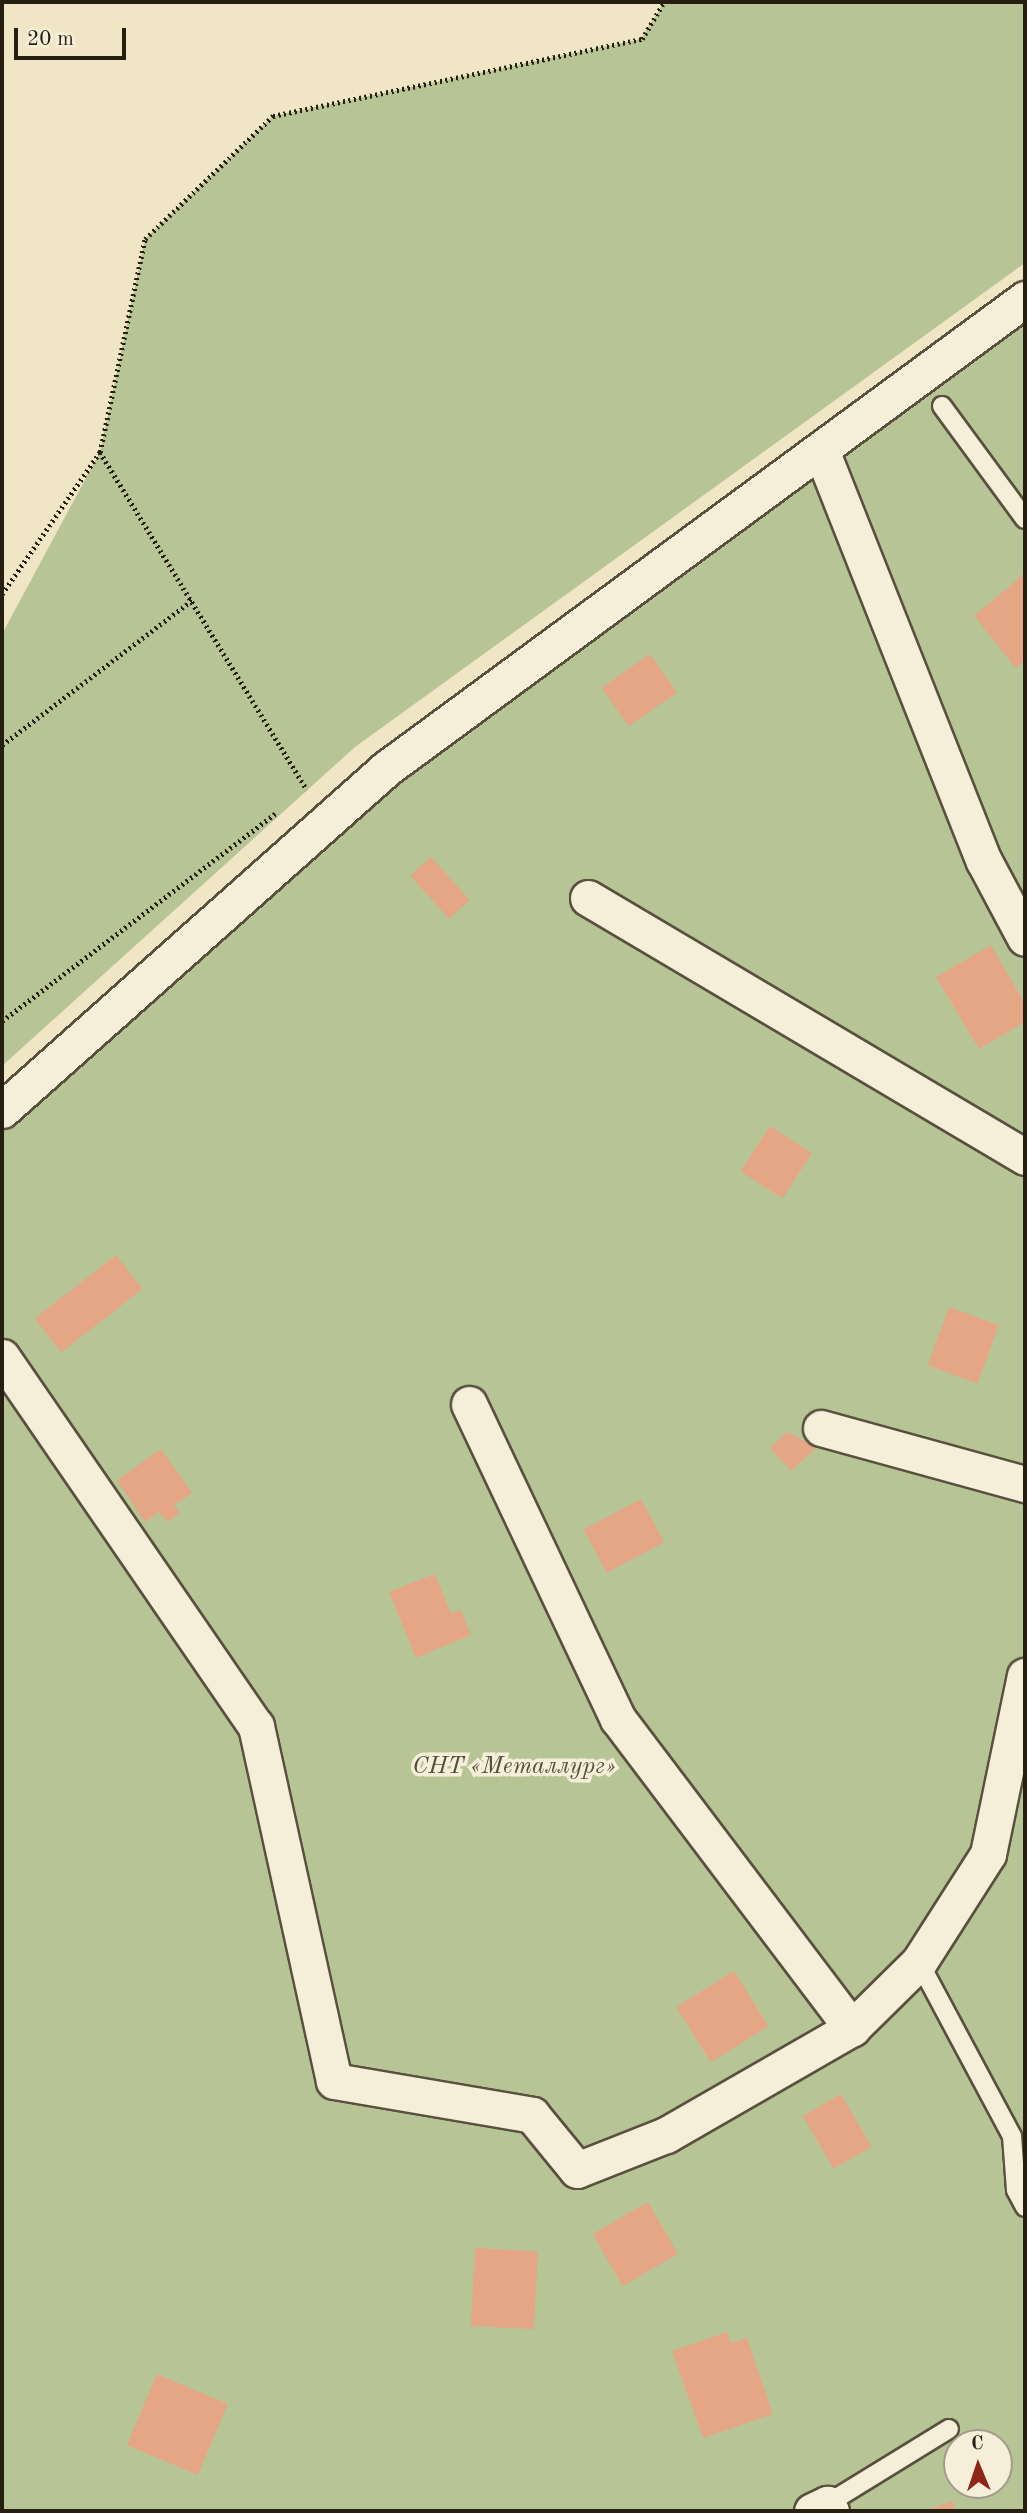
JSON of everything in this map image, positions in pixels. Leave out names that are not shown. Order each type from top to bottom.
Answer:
[{"type":"street","points":[[2,1110],[387,768],[1025,299]]},
{"type":"street","points":[[821,450],[984,861],[1025,938]]},
{"type":"street","points":[[588,898],[1025,1157]]},
{"type":"street","points":[[2,1357],[256,1726],[334,2081],[532,2115],[577,2170],[666,2135],[852,2028],[919,1962],[988,1854],[1025,1676]]},
{"type":"street","points":[[469,1404],[618,1719],[852,2028]]},
{"type":"street","points":[[821,1428],[1025,1484]]},
{"type":"lane","points":[[942,406],[1025,519]]},
{"type":"lane","points":[[919,1962],[1012,2136],[1016,2190],[1025,2207]]},
{"type":"lane","points":[[823,2509],[943,2433]]},
{"type":"path","points":[[2,594],[100,452],[145,239],[273,116],[642,39],[664,2]]},
{"type":"path","points":[[100,452],[309,789],[299,796]]},
{"type":"path","points":[[2,745],[192,600]]},
{"type":"path","points":[[2,1021],[278,812]]},
{"type":"green space","points":[[664,2],[1025,2],[1025,263],[355,747],[2,1066],[2,634],[100,452],[145,239],[273,116],[641,39]]},
{"type":"green space","name":"СНТ «Металлург»","points":[[1025,287],[1025,2511],[2,2511],[2,1093]]},
{"type":"building","points":[[1025,573],[1025,660],[1016,668],[974,616]]},
{"type":"building","points":[[650,654],[677,693],[629,726],[602,688]]},
{"type":"building","points":[[431,857],[470,900],[449,919],[410,876]]},
{"type":"building","points":[[991,945],[1025,1004],[1025,1022],[979,1049],[936,977]]},
{"type":"building","points":[[770,1126],[812,1153],[783,1199],[741,1171]]},
{"type":"building","points":[[116,1255],[142,1289],[61,1352],[35,1318]]},
{"type":"building","points":[[949,1307],[999,1325],[978,1383],[928,1365]]},
{"type":"building","points":[[787,1432],[817,1447],[791,1471],[770,1448]]},
{"type":"building","points":[[161,1449],[192,1493],[174,1505],[180,1513],[167,1522],[159,1512],[145,1522],[117,1480]]},
{"type":"building","points":[[641,1499],[664,1542],[607,1573],[584,1530]]},
{"type":"building","points":[[435,1574],[451,1614],[461,1610],[471,1635],[416,1658],[389,1592]]},
{"type":"building","points":[[734,1971],[768,2026],[711,2062],[676,2007]]},
{"type":"building","points":[[841,2094],[872,2147],[833,2169],[803,2116]]},
{"type":"building","points":[[648,2202],[678,2254],[623,2286],[593,2234]]},
{"type":"building","points":[[475,2248],[538,2251],[534,2329],[471,2326]]},
{"type":"building","points":[[727,2332],[731,2343],[747,2338],[773,2414],[703,2438],[672,2351]]},
{"type":"building","points":[[157,2374],[228,2404],[198,2475],[127,2445]]},
{"type":"building","points":[[952,2501],[956,2511],[925,2511]]}]
